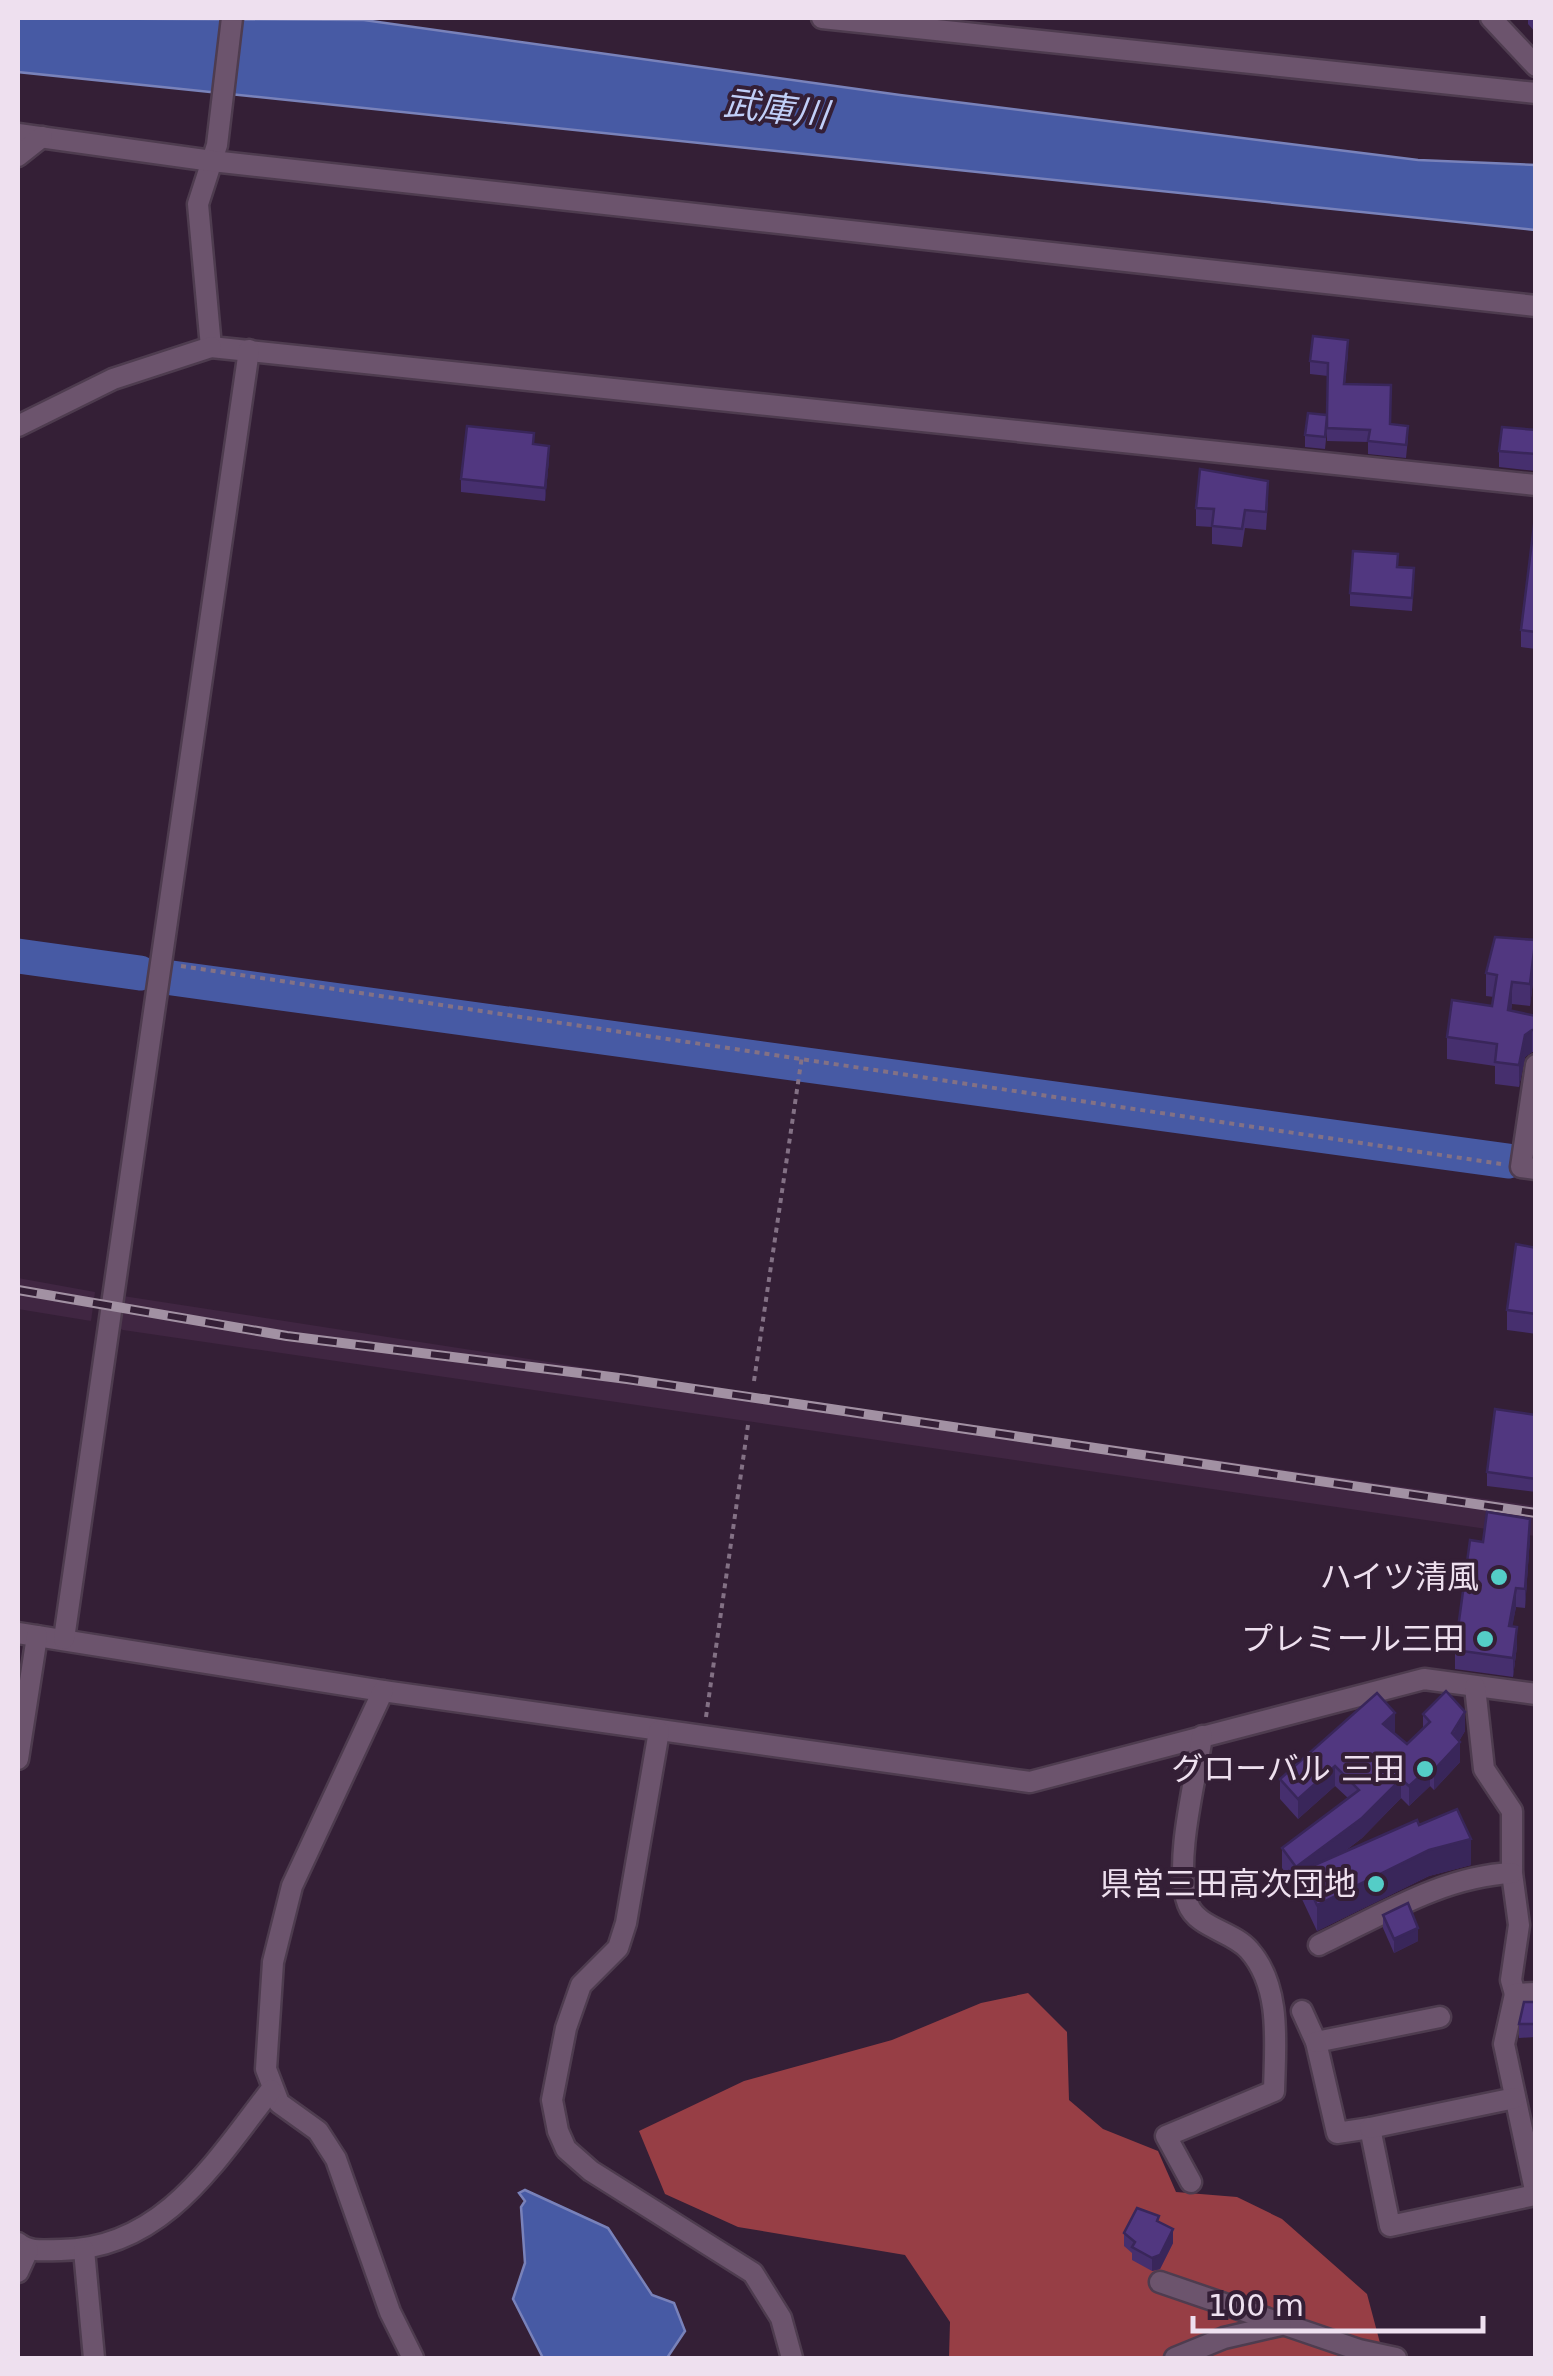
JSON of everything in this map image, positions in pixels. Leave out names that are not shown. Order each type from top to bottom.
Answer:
[{"type":"street","points":[[210,346],[198,204],[215,153],[232,18]]},
{"type":"street","points":[[822,18],[1536,93]]},
{"type":"street","points":[[1491,18],[1536,66]]},
{"type":"street","points":[[18,134],[215,153],[1536,306]]},
{"type":"street","points":[[18,156],[42,137]]},
{"type":"street","points":[[18,426],[113,379],[210,346],[1536,485]]},
{"type":"street","points":[[64,1639],[249,350]]},
{"type":"street","points":[[1528,1168],[1536,1064]]},
{"type":"street","points":[[18,1759],[27,1634],[659,1731],[1030,1782],[1424,1679],[1536,1694]]},
{"type":"street","points":[[1370,2128],[1390,2226],[1536,2195],[1504,2044],[1525,1994],[1512,1980],[1520,1925],[1512,1874],[1512,1812],[1484,1770],[1475,1686]]},
{"type":"street","points":[[382,1690],[292,1886],[273,1962],[266,2069],[279,2103],[318,2132],[336,2159],[390,2312],[413,2358]]},
{"type":"street","points":[[659,1731],[626,1924],[618,1948],[581,1985],[566,2028],[552,2100],[558,2131],[566,2149],[591,2170],[753,2273],[781,2318],[792,2358]]},
{"type":"street","points":[[1191,2182],[1166,2136],[1274,2090],[1276,2021],[1265,1982],[1248,1949],[1196,1915],[1188,1903],[1184,1868],[1202,1736]]},
{"type":"street","points":[[1318,1945],[1451,1884],[1478,1875],[1512,1874]]},
{"type":"street","points":[[1302,2011],[1316,2042],[1337,2133],[1515,2098]]},
{"type":"street","points":[[1316,2042],[1440,2017]]},
{"type":"street","points":[[18,2272],[23,2246],[84,2250],[130,2236],[169,2214],[271,2090]]},
{"type":"street","points":[[84,2250],[94,2358]]},
{"type":"street","points":[[1160,2282],[1396,2358]]},
{"type":"street","points":[[1174,2358],[1224,2338],[1283,2324]]},
{"type":"path","points":[[162,964],[802,1056],[1528,1168]]},
{"type":"path","points":[[754,1381],[802,1056]]},
{"type":"path","points":[[704,1736],[748,1424]]},
{"type":"shaded area","points":[[18,1278],[95,1292],[91,1321],[18,1309]]},
{"type":"shaded area","points":[[123,1296],[710,1387],[1535,1506],[1535,1536],[123,1330],[118,1328]]},
{"type":"shaded area","points":[[1028,1993],[1067,2032],[1069,2100],[1103,2129],[1158,2151],[1176,2192],[1237,2197],[1282,2219],[1367,2294],[1384,2358],[949,2358],[950,2322],[905,2255],[738,2227],[665,2194],[639,2131],[744,2081],[892,2040],[981,2003]]},
{"type":"water","name":"武庫川","points":[[18,18],[364,20],[900,95],[1418,160],[1535,165],[1535,230],[18,72]]},
{"type":"water","points":[[525,2190],[608,2228],[652,2295],[674,2303],[685,2331],[667,2358],[543,2358],[513,2299],[525,2263],[521,2207],[525,2201],[519,2193]]},
{"type":"building","points":[[1313,336],[1348,340],[1344,384],[1391,385],[1390,424],[1408,426],[1406,445],[1368,441],[1370,430],[1327,428],[1327,416],[1325,437],[1305,435],[1308,413],[1327,415],[1328,363],[1310,361]]},
{"type":"building","points":[[467,426],[534,433],[533,444],[549,446],[545,488],[461,479]]},
{"type":"building","points":[[1502,427],[1536,430],[1536,454],[1499,451]]},
{"type":"building","points":[[1200,469],[1268,481],[1266,512],[1245,510],[1242,529],[1212,526],[1214,509],[1196,508]]},
{"type":"building","points":[[1536,509],[1536,632],[1521,630]]},
{"type":"building","points":[[1353,551],[1398,554],[1397,567],[1414,568],[1412,598],[1350,593]]},
{"type":"building","points":[[1495,937],[1536,940],[1530,984],[1512,982],[1508,1010],[1536,1016],[1536,1030],[1525,1035],[1519,1065],[1495,1062],[1497,1044],[1447,1037],[1452,1000],[1492,1006],[1497,975],[1486,973]]},
{"type":"building","points":[[1516,1244],[1536,1248],[1536,1314],[1507,1310]]},
{"type":"building","points":[[1495,1409],[1536,1415],[1536,1479],[1487,1472]]},
{"type":"building","points":[[1487,1512],[1530,1519],[1525,1589],[1516,1588],[1509,1626],[1517,1627],[1513,1658],[1455,1650],[1470,1540],[1483,1542]]},
{"type":"building","points":[[1446,1691],[1465,1712],[1452,1733],[1460,1742],[1434,1770],[1430,1767],[1409,1786],[1401,1779],[1362,1818],[1296,1867],[1282,1848],[1359,1790],[1335,1766],[1298,1799],[1280,1779],[1377,1693],[1395,1713],[1383,1724],[1407,1744],[1430,1722],[1423,1714]]},
{"type":"building","points":[[1457,1809],[1471,1839],[1429,1850],[1317,1905],[1301,1871],[1417,1820],[1419,1825]]},
{"type":"building","points":[[1408,1903],[1418,1928],[1394,1939],[1383,1915]]},
{"type":"building","points":[[1524,2002],[1536,2002],[1536,2024],[1519,2024]]},
{"type":"building","points":[[1137,2208],[1159,2216],[1157,2221],[1173,2229],[1160,2255],[1152,2258],[1132,2247],[1135,2242],[1124,2233]]},
{"type":"waterway","points":[[18,956],[140,973]]},
{"type":"waterway","points":[[172,978],[1508,1161]]},
{"type":"railway","points":[[18,1290],[287,1336],[627,1379],[1536,1513]]},
{"type":"place","name":"ハイツ清風","points":[[1499,1577]]},
{"type":"place","name":"プレミール三田","points":[[1485,1639]]},
{"type":"place","name":"グローバル 三田","points":[[1425,1769]]},
{"type":"place","name":"県営三田高次団地","points":[[1376,1884]]}]
